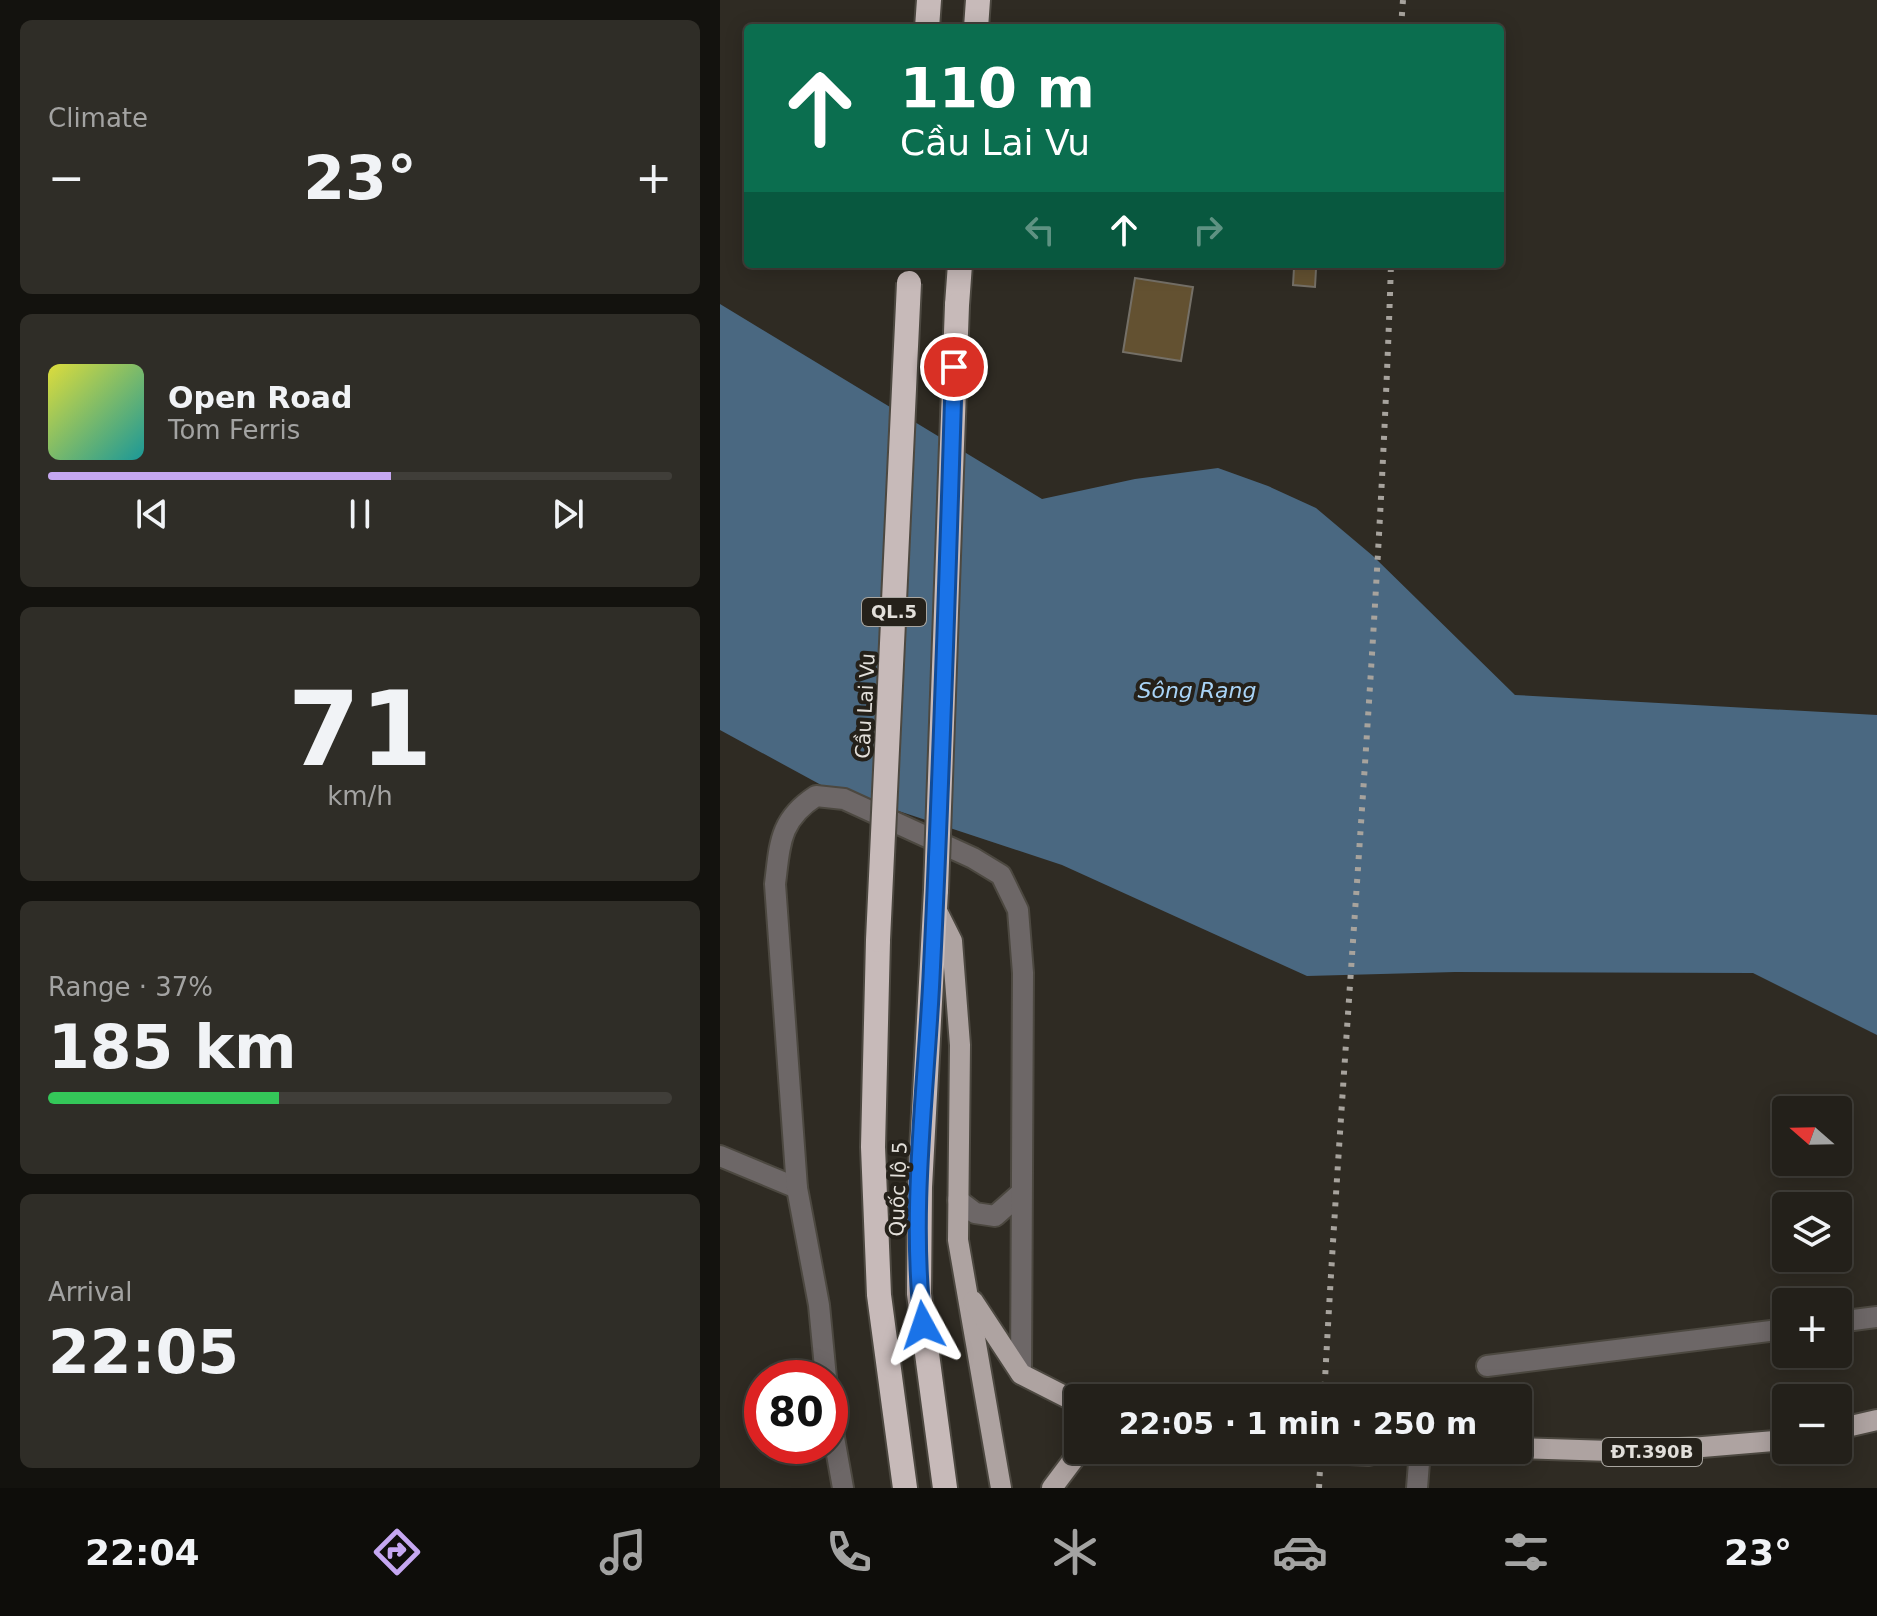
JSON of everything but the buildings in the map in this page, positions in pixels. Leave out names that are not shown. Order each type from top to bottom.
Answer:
[{"type":"highway","points":[[927,24],[929,0]]},
{"type":"highway","points":[[976,24],[978,0]]},
{"type":"highway","name":"QL.5","points":[[936,898],[960,268]]},
{"type":"highway","name":"Cầu Lai Vu","points":[[878,940],[910,274]]},
{"type":"highway","name":"Quốc lộ 5","points":[[936,898],[920,1187],[919,1294],[945,1488]]},
{"type":"highway","name":"Quốc lộ 5","points":[[878,940],[873,1147],[879,1295],[905,1488]]},
{"type":"main road","points":[[936,898],[952,941],[960,1045],[958,1240],[1001,1488]]},
{"type":"main road","points":[[969,1295],[1021,1374],[1064,1396]]},
{"type":"main road","points":[[1852,1426],[1877,1420]]},
{"type":"main road","name":"ĐT.390B","points":[[1532,1448],[1643,1452],[1772,1441]]},
{"type":"main road","points":[[1052,1488],[1070,1464]]},
{"type":"street","points":[[824,1360],[819,1305],[797,1188],[775,884],[781,836],[797,808],[816,796],[844,799],[973,858],[1001,875],[1018,910],[1023,973],[1021,1374]]},
{"type":"street","points":[[720,1156],[797,1188]]},
{"type":"street","points":[[958,1200],[975,1213],[995,1216],[1021,1193]]},
{"type":"street","points":[[1852,1320],[1877,1317]]},
{"type":"street","points":[[1487,1366],[1772,1331]]},
{"type":"street","points":[[839,1464],[843,1488]]},
{"type":"street","points":[[1417,1488],[1419,1464]]},
{"type":"water","name":"Sông Rạng","points":[[720,304],[1042,499],[1135,479],[1218,468],[1316,508],[1373,556],[1515,695],[1877,715],[1877,1035],[1753,973],[1455,972],[1307,976],[1062,865],[823,786],[720,730]]},
{"type":"railway","points":[[1401,24],[1403,0]]},
{"type":"railway","points":[[1325,1384],[1370,689],[1391,268]]},
{"type":"railway","points":[[1319,1488],[1320,1464]]},
{"type":"route","points":[[923,1325],[919,1294],[920,1187],[936,890],[954,367]]}]
